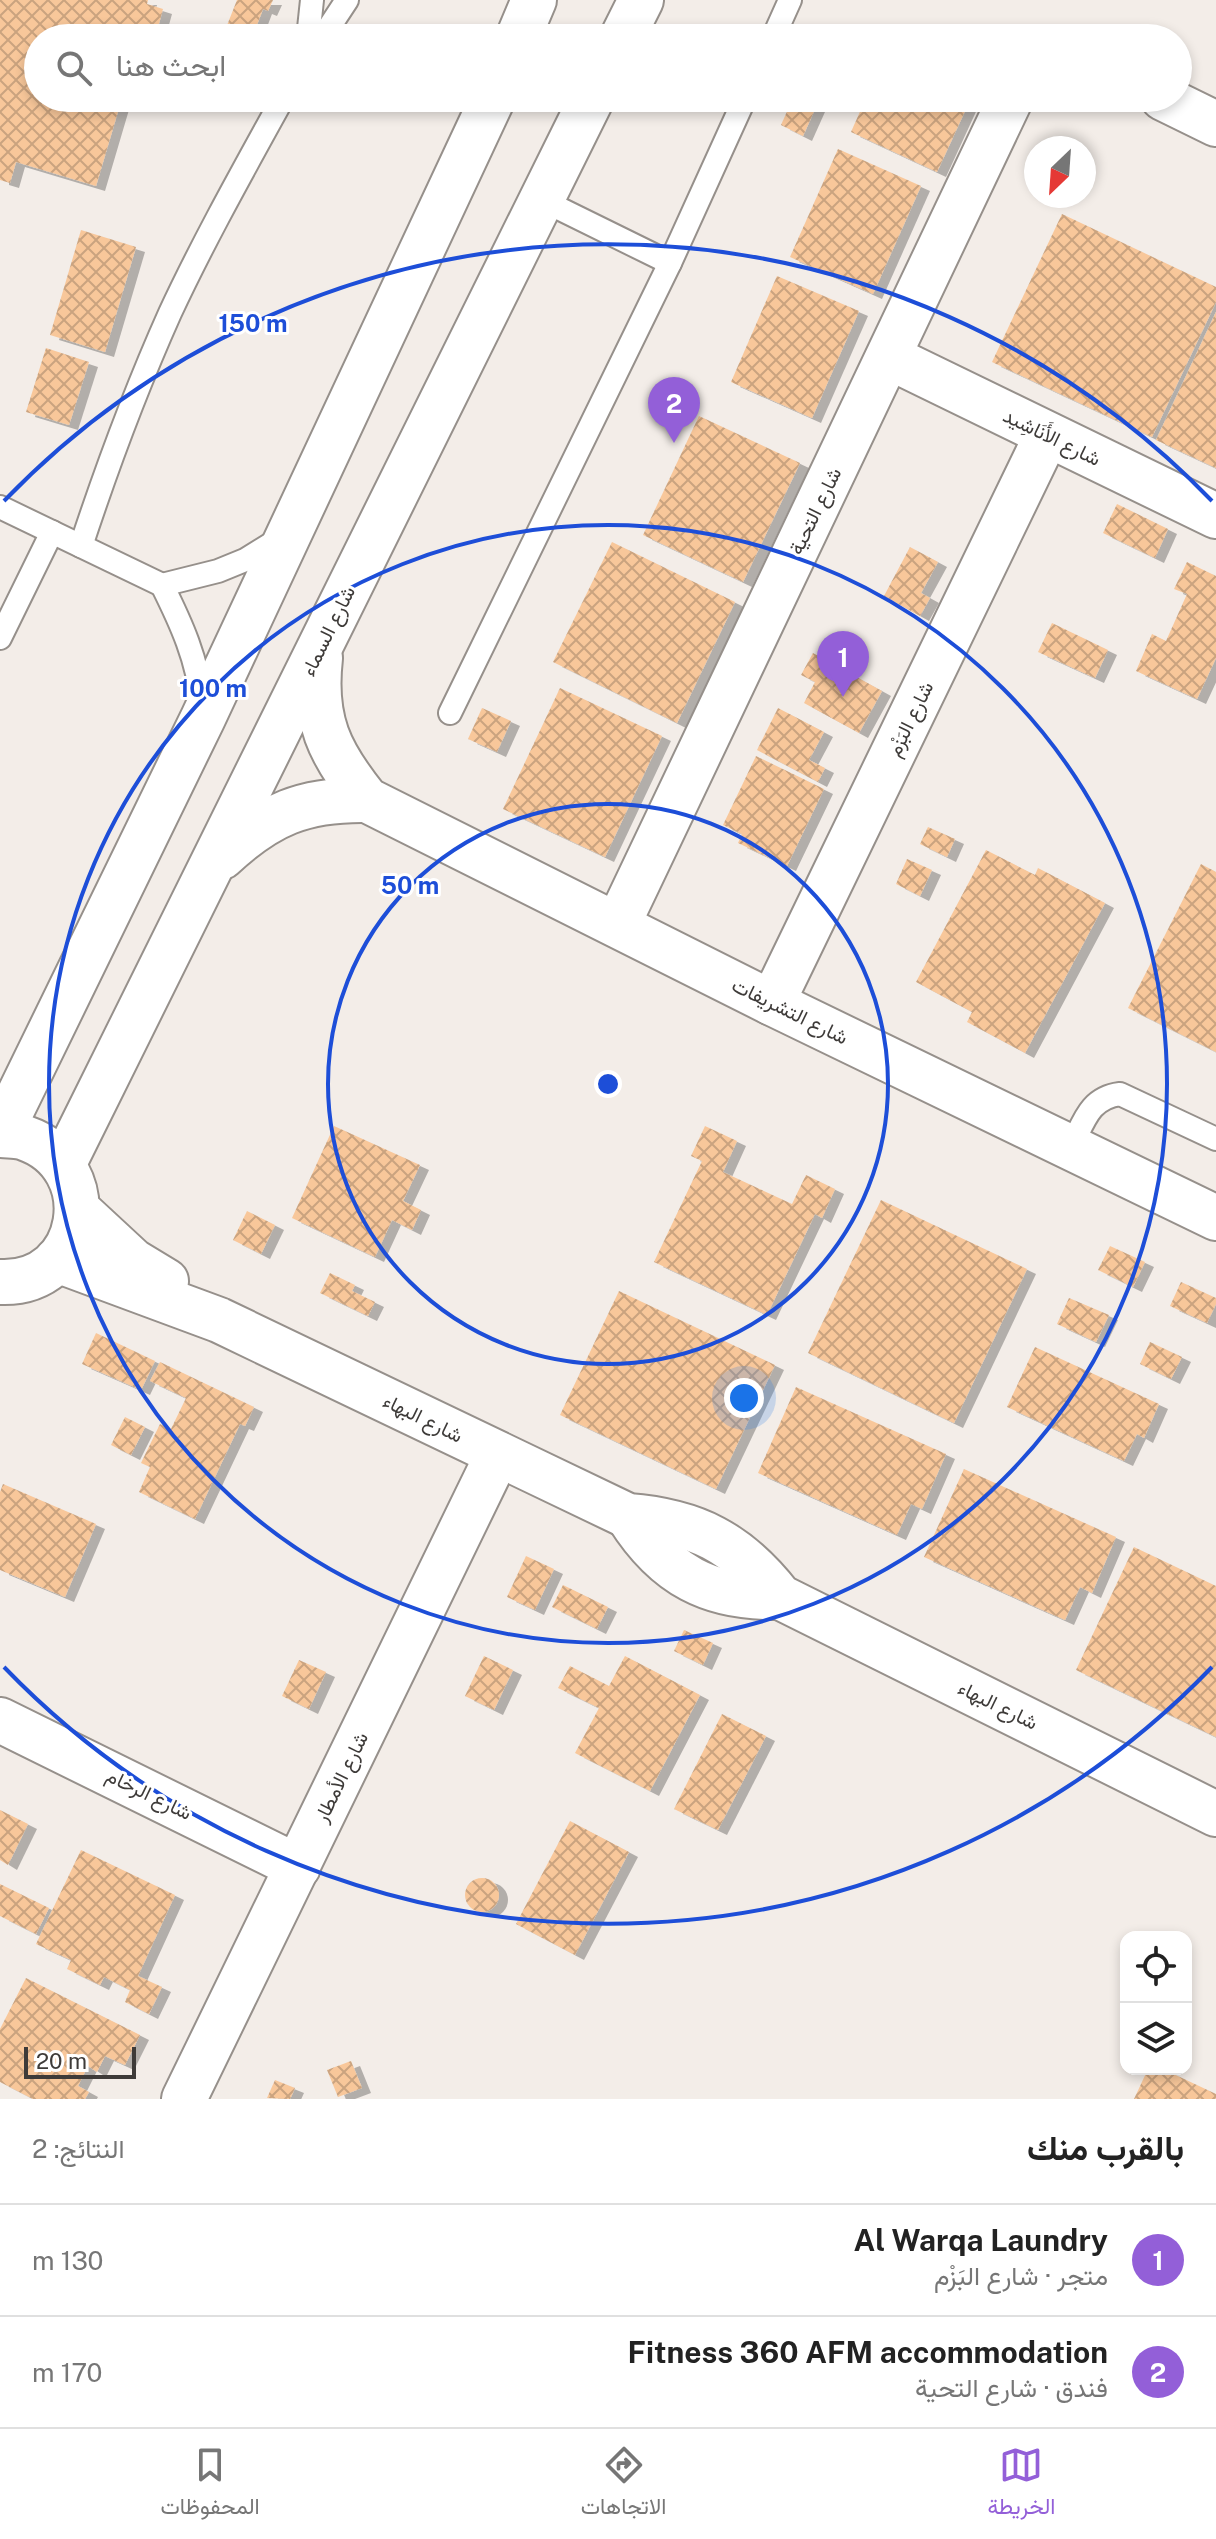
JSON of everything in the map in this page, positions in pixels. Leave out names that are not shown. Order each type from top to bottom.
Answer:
[{"type":"street","points":[[524,24],[534,0]]},
{"type":"street","points":[[629,24],[641,0]]},
{"type":"street","points":[[3,1289],[36,1275],[57,1260],[70,1242],[78,1210],[71,1179],[63,1165],[45,1148],[23,1137],[0,1134],[203,718],[486,112]]},
{"type":"street","name":"شارع السماء","points":[[63,1165],[585,112]]},
{"type":"street","name":"شارع التحية","points":[[618,924],[1004,112]]},
{"type":"street","points":[[1192,112],[1216,124]]},
{"type":"street","name":"شارع الأَنَاشِيد","points":[[889,357],[1216,516]]},
{"type":"street","name":"شارع البَزْم","points":[[772,1003],[1047,435]]},
{"type":"street","name":"شارع التشريفات","points":[[322,644],[318,678],[319,712],[329,745],[346,774],[367,800]]},
{"type":"street","name":"شارع التشريفات","points":[[211,867],[259,825],[285,811],[341,799],[367,800],[772,1003],[1216,1218]]},
{"type":"street","name":"شارع البهاء","points":[[78,1210],[133,1261],[198,1302],[219,1320]]},
{"type":"street","name":"شارع البهاء","points":[[57,1260],[219,1320],[628,1516],[659,1557],[703,1586],[728,1594],[780,1597],[1216,1814]]},
{"type":"street","name":"شارع الأمطار","points":[[184,2099],[498,1454]]},
{"type":"street","name":"شارع الرخام","points":[[0,1720],[298,1867]]},
{"type":"lane","points":[[309,24],[312,0]]},
{"type":"lane","points":[[331,24],[347,0]]},
{"type":"lane","points":[[779,24],[790,0]]},
{"type":"lane","points":[[81,546],[107,467],[171,312],[275,112]]},
{"type":"lane","points":[[450,713],[670,263],[739,112]]},
{"type":"lane","points":[[542,200],[670,263]]},
{"type":"lane","points":[[0,507],[162,585],[191,579],[245,560],[293,528]]},
{"type":"lane","points":[[0,638],[52,532]]},
{"type":"lane","points":[[162,585],[196,664],[203,718]]},
{"type":"lane","points":[[1071,1147],[1097,1102],[1120,1094],[1216,1139]]},
{"type":"building","points":[[0,0],[148,0],[147,4],[163,9],[159,24],[24,24],[24,112],[118,112],[96,186],[16,162],[10,183],[0,180]]},
{"type":"building","points":[[237,0],[273,0],[268,11],[263,9],[257,24],[228,24]]},
{"type":"building","points":[[787,112],[814,112],[803,136],[781,125]]},
{"type":"building","points":[[860,112],[965,112],[937,172],[851,132]]},
{"type":"building","points":[[838,149],[921,186],[873,294],[790,257]]},
{"type":"building","points":[[1062,214],[1216,287],[1216,302],[1152,437],[992,362]]},
{"type":"building","points":[[81,230],[136,247],[105,352],[50,335]]},
{"type":"building","points":[[777,276],[859,311],[812,418],[731,382]]},
{"type":"building","points":[[1216,312],[1216,468],[1156,440]]},
{"type":"building","points":[[46,348],[89,362],[69,425],[26,412]]},
{"type":"building","points":[[699,416],[800,463],[743,582],[643,535]]},
{"type":"building","points":[[1117,504],[1168,529],[1155,558],[1103,533]]},
{"type":"building","points":[[612,542],[735,602],[677,723],[553,662]]},
{"type":"building","points":[[910,547],[938,562],[921,593],[930,598],[920,616],[884,596]]},
{"type":"building","points":[[1187,562],[1216,576],[1216,658],[1197,699],[1136,671],[1152,634],[1166,641],[1187,594],[1174,589]]},
{"type":"building","points":[[1052,623],[1108,650],[1095,678],[1038,652]]},
{"type":"building","points":[[813,653],[882,691],[859,733],[804,703],[815,682],[801,675]]},
{"type":"building","points":[[560,688],[662,736],[605,857],[503,809]]},
{"type":"building","points":[[482,708],[511,721],[497,752],[468,739]]},
{"type":"building","points":[[778,708],[824,732],[809,760],[825,768],[818,782],[757,750]]},
{"type":"building","points":[[756,756],[824,789],[787,866],[738,843],[742,834],[723,825]]},
{"type":"building","points":[[928,827],[955,839],[947,857],[920,844]]},
{"type":"building","points":[[986,850],[1035,875],[1038,868],[1105,903],[1025,1053],[967,1022],[972,1012],[916,982]]},
{"type":"building","points":[[907,859],[932,870],[920,896],[896,884]]},
{"type":"building","points":[[1201,864],[1216,872],[1216,1052],[1128,1008]]},
{"type":"building","points":[[334,1126],[420,1165],[403,1201],[421,1210],[412,1230],[392,1220],[375,1257],[292,1218]]},
{"type":"building","points":[[705,1126],[737,1141],[723,1172],[792,1204],[806,1175],[835,1189],[822,1218],[815,1214],[767,1315],[654,1262],[702,1161],[691,1156]]},
{"type":"building","points":[[881,1200],[1027,1269],[954,1423],[808,1353]]},
{"type":"building","points":[[247,1211],[275,1225],[261,1254],[233,1240]]},
{"type":"building","points":[[1110,1246],[1145,1262],[1133,1287],[1098,1270]]},
{"type":"building","points":[[330,1273],[355,1285],[352,1291],[375,1302],[368,1316],[320,1293]]},
{"type":"building","points":[[1181,1282],[1216,1298],[1207,1323],[1170,1306]]},
{"type":"building","points":[[619,1291],[775,1365],[716,1489],[560,1415]]},
{"type":"building","points":[[1069,1298],[1109,1315],[1096,1342],[1057,1324]]},
{"type":"building","points":[[96,1333],[155,1361],[141,1390],[82,1364]]},
{"type":"building","points":[[1150,1342],[1182,1357],[1171,1379],[1140,1364]]},
{"type":"building","points":[[1035,1347],[1159,1404],[1144,1438],[1137,1434],[1124,1461],[1007,1407]]},
{"type":"building","points":[[160,1362],[254,1407],[245,1426],[240,1424],[195,1519],[139,1492],[150,1467],[141,1463],[160,1424],[171,1429],[186,1398],[150,1381]]},
{"type":"building","points":[[796,1387],[946,1454],[922,1509],[911,1504],[897,1535],[758,1473]]},
{"type":"building","points":[[125,1417],[145,1427],[131,1455],[111,1445]]},
{"type":"building","points":[[964,1469],[1116,1537],[1092,1593],[1080,1587],[1065,1620],[924,1557]]},
{"type":"building","points":[[3,1484],[96,1524],[65,1597],[0,1570],[0,1492]]},
{"type":"building","points":[[1134,1547],[1216,1586],[1216,1737],[1076,1670]]},
{"type":"building","points":[[526,1556],[554,1569],[535,1610],[507,1597]]},
{"type":"building","points":[[563,1585],[608,1607],[597,1629],[552,1607]]},
{"type":"building","points":[[684,1630],[713,1643],[703,1665],[674,1651]]},
{"type":"building","points":[[484,1656],[513,1670],[494,1710],[465,1696]]},
{"type":"building","points":[[625,1656],[700,1695],[650,1791],[575,1753],[599,1708],[558,1688],[570,1666],[609,1686]]},
{"type":"building","points":[[299,1660],[326,1672],[309,1709],[282,1696]]},
{"type":"building","points":[[722,1714],[766,1736],[718,1830],[674,1809]]},
{"type":"building","points":[[0,1810],[28,1824],[8,1865],[0,1860]]},
{"type":"building","points":[[570,1821],[629,1852],[575,1955],[516,1924]]},
{"type":"building","points":[[81,1850],[175,1895],[138,1976],[162,1987],[149,2014],[125,2002],[130,1990],[104,1977],[100,1985],[67,1969],[71,1960],[36,1944]]},
{"type":"building","points":[[482,1878],[494,1883],[499,1895],[494,1907],[482,1912],[470,1907],[465,1895],[470,1883]]},
{"type":"building","points":[[0,1884],[49,1908],[36,1934],[0,1916]]},
{"type":"building","points":[[26,1978],[140,2035],[125,2065],[105,2056],[97,2072],[88,2066],[78,2086],[89,2092],[85,2099],[33,2099],[0,2082],[0,2029]]},
{"type":"building","points":[[351,2061],[362,2088],[338,2097],[327,2070]]},
{"type":"building","points":[[1145,2075],[1176,2075],[1216,2094],[1216,2099],[1134,2099]]},
{"type":"building","points":[[275,2080],[295,2088],[290,2099],[267,2098]]},
{"type":"place","name":"Fitness 360 AFM accommodation","points":[[674,443]]},
{"type":"place","name":"Al Warqa Laundry","points":[[843,697]]}]
